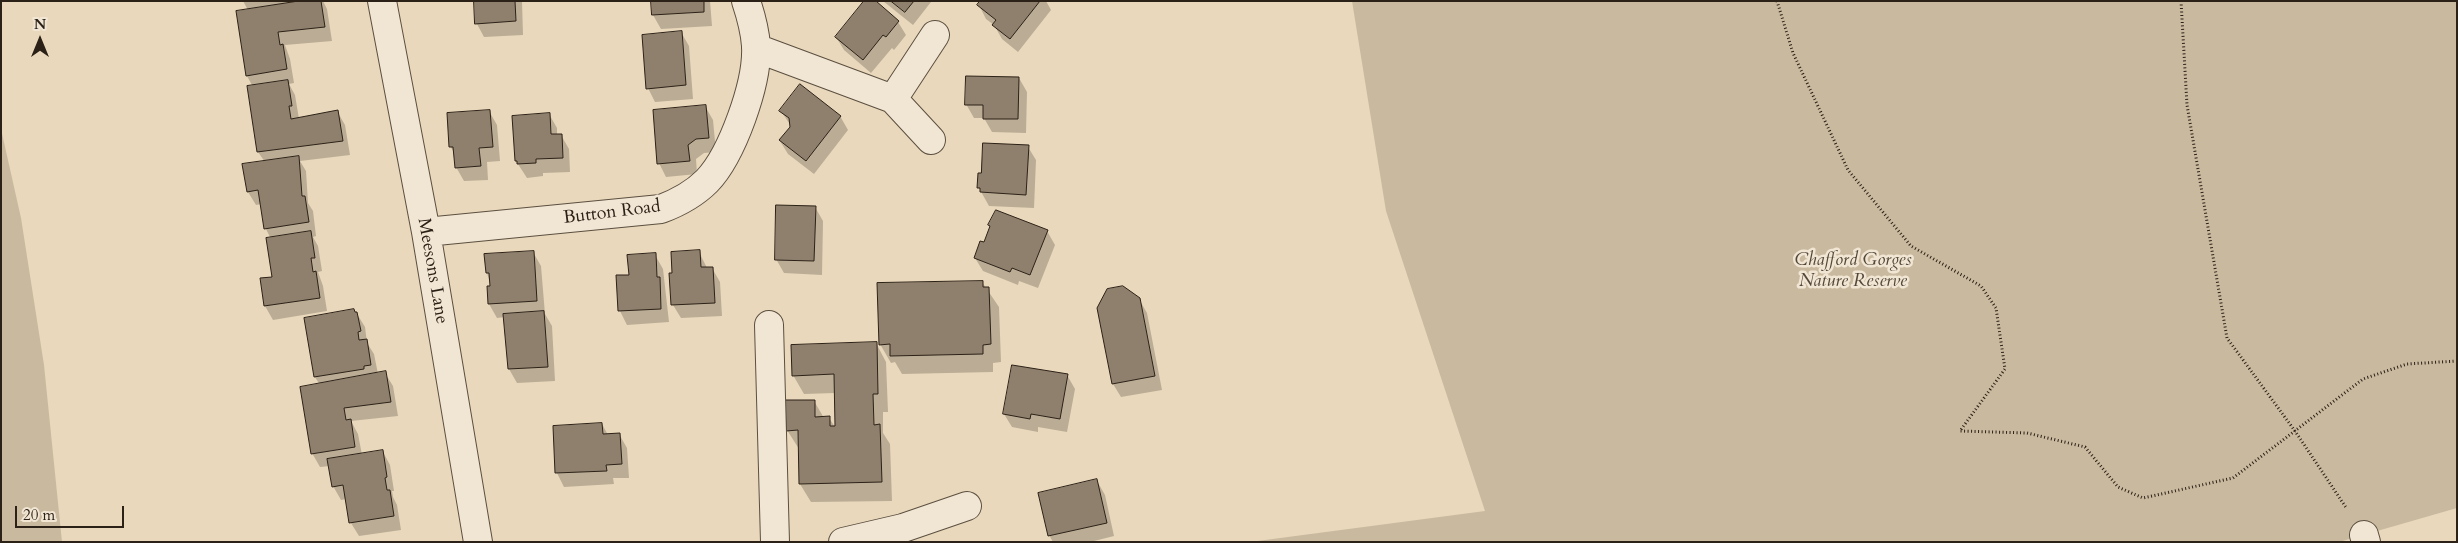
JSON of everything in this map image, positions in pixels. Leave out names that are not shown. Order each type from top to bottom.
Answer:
[{"type":"street","name":"Meesons Lane","points":[[382,1],[426,232],[478,542]]},
{"type":"street","name":"Button Road","points":[[426,232],[661,209],[677,202],[706,182],[716,169],[733,139],[744,108],[756,48],[753,22],[746,1]]},
{"type":"street","points":[[893,99],[935,35]]},
{"type":"street","points":[[756,48],[893,99],[931,140]]},
{"type":"street","points":[[769,325],[775,542]]},
{"type":"street","points":[[844,542],[903,528],[967,506]]},
{"type":"path","points":[[1777,1],[1793,53],[1848,170],[1911,246],[1981,286],[1996,308],[2005,370],[1960,431],[2027,433],[2085,447],[2118,487],[2144,498],[2233,478],[2363,379],[2407,364],[2457,361]]},
{"type":"path","points":[[2181,1],[2187,105],[2226,338],[2295,431],[2365,538]]},
{"type":"green space","name":"Chafford Gorges Nature Reserve","points":[[1352,1],[2457,1],[2457,508],[2339,542],[1250,542],[1485,511],[1386,211]]},
{"type":"green space","points":[[1,129],[21,218],[44,365],[62,542],[1,542]]},
{"type":"building","points":[[299,1],[321,1],[325,27],[278,32],[280,45],[283,44],[287,69],[246,76],[236,11]]},
{"type":"building","points":[[474,1],[515,1],[516,21],[475,24]]},
{"type":"building","points":[[651,1],[704,1],[704,12],[652,15]]},
{"type":"building","points":[[864,1],[876,1],[899,21],[886,37],[883,35],[863,60],[835,37]]},
{"type":"building","points":[[891,1],[914,1],[905,12]]},
{"type":"building","points":[[980,1],[1040,1],[1010,39],[992,25],[996,20],[977,5]]},
{"type":"building","points":[[682,31],[686,85],[646,89],[642,35]]},
{"type":"building","points":[[966,76],[1019,77],[1018,119],[983,119],[983,105],[965,105]]},
{"type":"building","points":[[288,80],[292,106],[289,106],[291,119],[338,110],[343,141],[257,152],[247,86]]},
{"type":"building","points":[[800,84],[841,116],[806,161],[779,140],[790,127],[789,118],[779,111]]},
{"type":"building","points":[[706,105],[709,138],[696,139],[688,145],[690,161],[657,164],[653,110]]},
{"type":"building","points":[[490,110],[493,147],[479,148],[481,166],[455,168],[453,147],[449,147],[447,113]]},
{"type":"building","points":[[550,113],[551,134],[562,134],[563,158],[536,159],[536,163],[517,164],[517,161],[515,161],[512,116]]},
{"type":"building","points":[[983,143],[1029,145],[1026,195],[980,192],[980,188],[977,188],[978,173],[981,173]]},
{"type":"building","points":[[299,156],[302,196],[305,196],[309,222],[264,229],[258,190],[247,192],[242,164]]},
{"type":"building","points":[[776,205],[816,206],[814,261],[775,260]]},
{"type":"building","points":[[996,210],[1048,230],[1030,275],[1012,268],[1010,272],[974,258],[980,241],[984,242],[990,226],[988,225]]},
{"type":"building","points":[[311,231],[315,258],[311,258],[313,272],[316,271],[320,298],[264,306],[260,278],[272,277],[266,238]]},
{"type":"building","points":[[700,250],[701,267],[713,267],[715,303],[671,305],[669,273],[672,273],[671,252]]},
{"type":"building","points":[[534,251],[537,301],[488,304],[487,286],[490,286],[489,273],[486,273],[484,254]]},
{"type":"building","points":[[656,253],[657,277],[660,277],[661,309],[618,311],[616,275],[629,275],[627,255]]},
{"type":"building","points":[[983,281],[983,287],[989,287],[991,344],[983,345],[983,354],[890,356],[890,344],[879,345],[877,283]]},
{"type":"building","points":[[1123,286],[1140,298],[1155,376],[1112,384],[1097,308],[1107,289]]},
{"type":"building","points":[[354,309],[357,312],[361,331],[358,332],[359,340],[367,339],[371,365],[364,366],[364,369],[314,377],[304,318]]},
{"type":"building","points":[[544,311],[548,367],[508,369],[503,314]]},
{"type":"building","points":[[877,342],[878,394],[873,394],[874,425],[880,424],[882,482],[799,484],[798,430],[786,431],[785,400],[815,400],[815,417],[830,416],[830,426],[835,426],[834,374],[792,376],[791,345]]},
{"type":"building","points":[[1012,365],[1068,374],[1060,419],[1031,414],[1030,419],[1003,414]]},
{"type":"building","points":[[386,371],[391,402],[344,408],[346,420],[351,419],[355,447],[311,454],[300,387]]},
{"type":"building","points":[[602,423],[603,434],[620,433],[622,464],[606,465],[607,471],[555,473],[553,426]]},
{"type":"building","points":[[383,450],[387,490],[390,490],[394,516],[349,523],[343,485],[332,487],[327,459]]},
{"type":"building","points":[[1097,479],[1107,523],[1048,536],[1038,493]]}]
